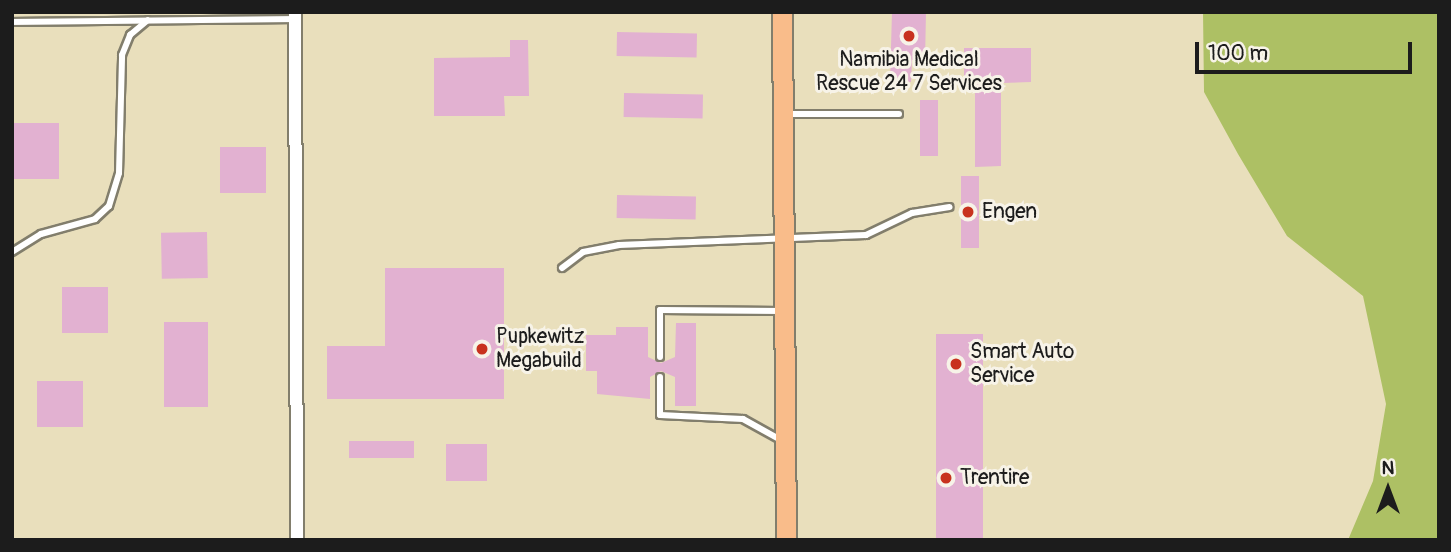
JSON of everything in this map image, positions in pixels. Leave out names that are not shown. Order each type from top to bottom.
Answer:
[{"type":"highway","points":[[782,12],[782,311],[786,540]]},
{"type":"street","points":[[295,15],[297,540]]},
{"type":"lane","points":[[12,22],[295,15]]},
{"type":"lane","points":[[12,252],[41,234],[95,219],[109,206],[119,173],[122,55],[130,35],[148,20]]},
{"type":"lane","points":[[782,114],[899,114]]},
{"type":"lane","points":[[562,268],[583,252],[619,245],[782,241],[866,235],[912,214],[950,207]]},
{"type":"lane","points":[[660,357],[660,310],[782,311]]},
{"type":"lane","points":[[660,377],[660,415],[743,419],[785,443]]},
{"type":"green space","points":[[1203,12],[1439,12],[1439,540],[1348,540],[1373,481],[1386,404],[1363,296],[1287,236],[1238,154],[1204,92]]},
{"type":"building","name":"Namibia Medical Rescue 24 7 Services","points":[[892,12],[926,12],[925,61],[912,60],[911,82],[890,81]]},
{"type":"building","points":[[617,32],[697,33],[697,57],[617,56]]},
{"type":"building","points":[[510,40],[528,40],[529,96],[504,96],[505,116],[434,116],[434,58],[510,57]]},
{"type":"building","points":[[964,48],[1031,48],[1031,82],[1001,83],[1001,166],[975,167],[975,83],[964,83]]},
{"type":"building","points":[[624,93],[703,94],[703,118],[624,117]]},
{"type":"building","points":[[920,100],[938,100],[938,156],[920,156]]},
{"type":"building","points":[[12,123],[59,123],[59,179],[12,179]]},
{"type":"building","points":[[220,147],[266,147],[266,193],[220,193]]},
{"type":"building","points":[[961,176],[979,176],[979,248],[961,248]]},
{"type":"building","points":[[617,195],[696,196],[696,219],[617,218]]},
{"type":"building","points":[[207,232],[208,278],[162,279],[161,233]]},
{"type":"building","points":[[385,268],[504,268],[504,399],[327,399],[327,346],[385,346]]},
{"type":"building","points":[[62,287],[108,287],[108,333],[62,333]]},
{"type":"building","points":[[164,322],[208,322],[208,407],[164,407]]},
{"type":"building","points":[[676,323],[696,323],[696,406],[675,406],[675,377],[661,371],[650,377],[650,399],[597,394],[597,371],[586,371],[586,335],[616,335],[616,327],[648,327],[648,357],[661,363],[675,357]]},
{"type":"building","points":[[936,334],[983,334],[983,540],[936,540]]},
{"type":"building","points":[[37,381],[83,381],[83,427],[37,427]]},
{"type":"building","points":[[349,441],[414,441],[414,458],[349,458]]},
{"type":"building","points":[[446,444],[487,444],[487,481],[446,481]]},
{"type":"place","name":"Namibia Medical Rescue 24 7 Services","points":[[909,36]]},
{"type":"place","name":"Engen","points":[[968,212]]},
{"type":"place","name":"Pupkewitz Megabuild","points":[[482,349]]},
{"type":"place","name":"Smart Auto Service","points":[[956,364]]},
{"type":"place","name":"Trentire","points":[[946,478]]}]
